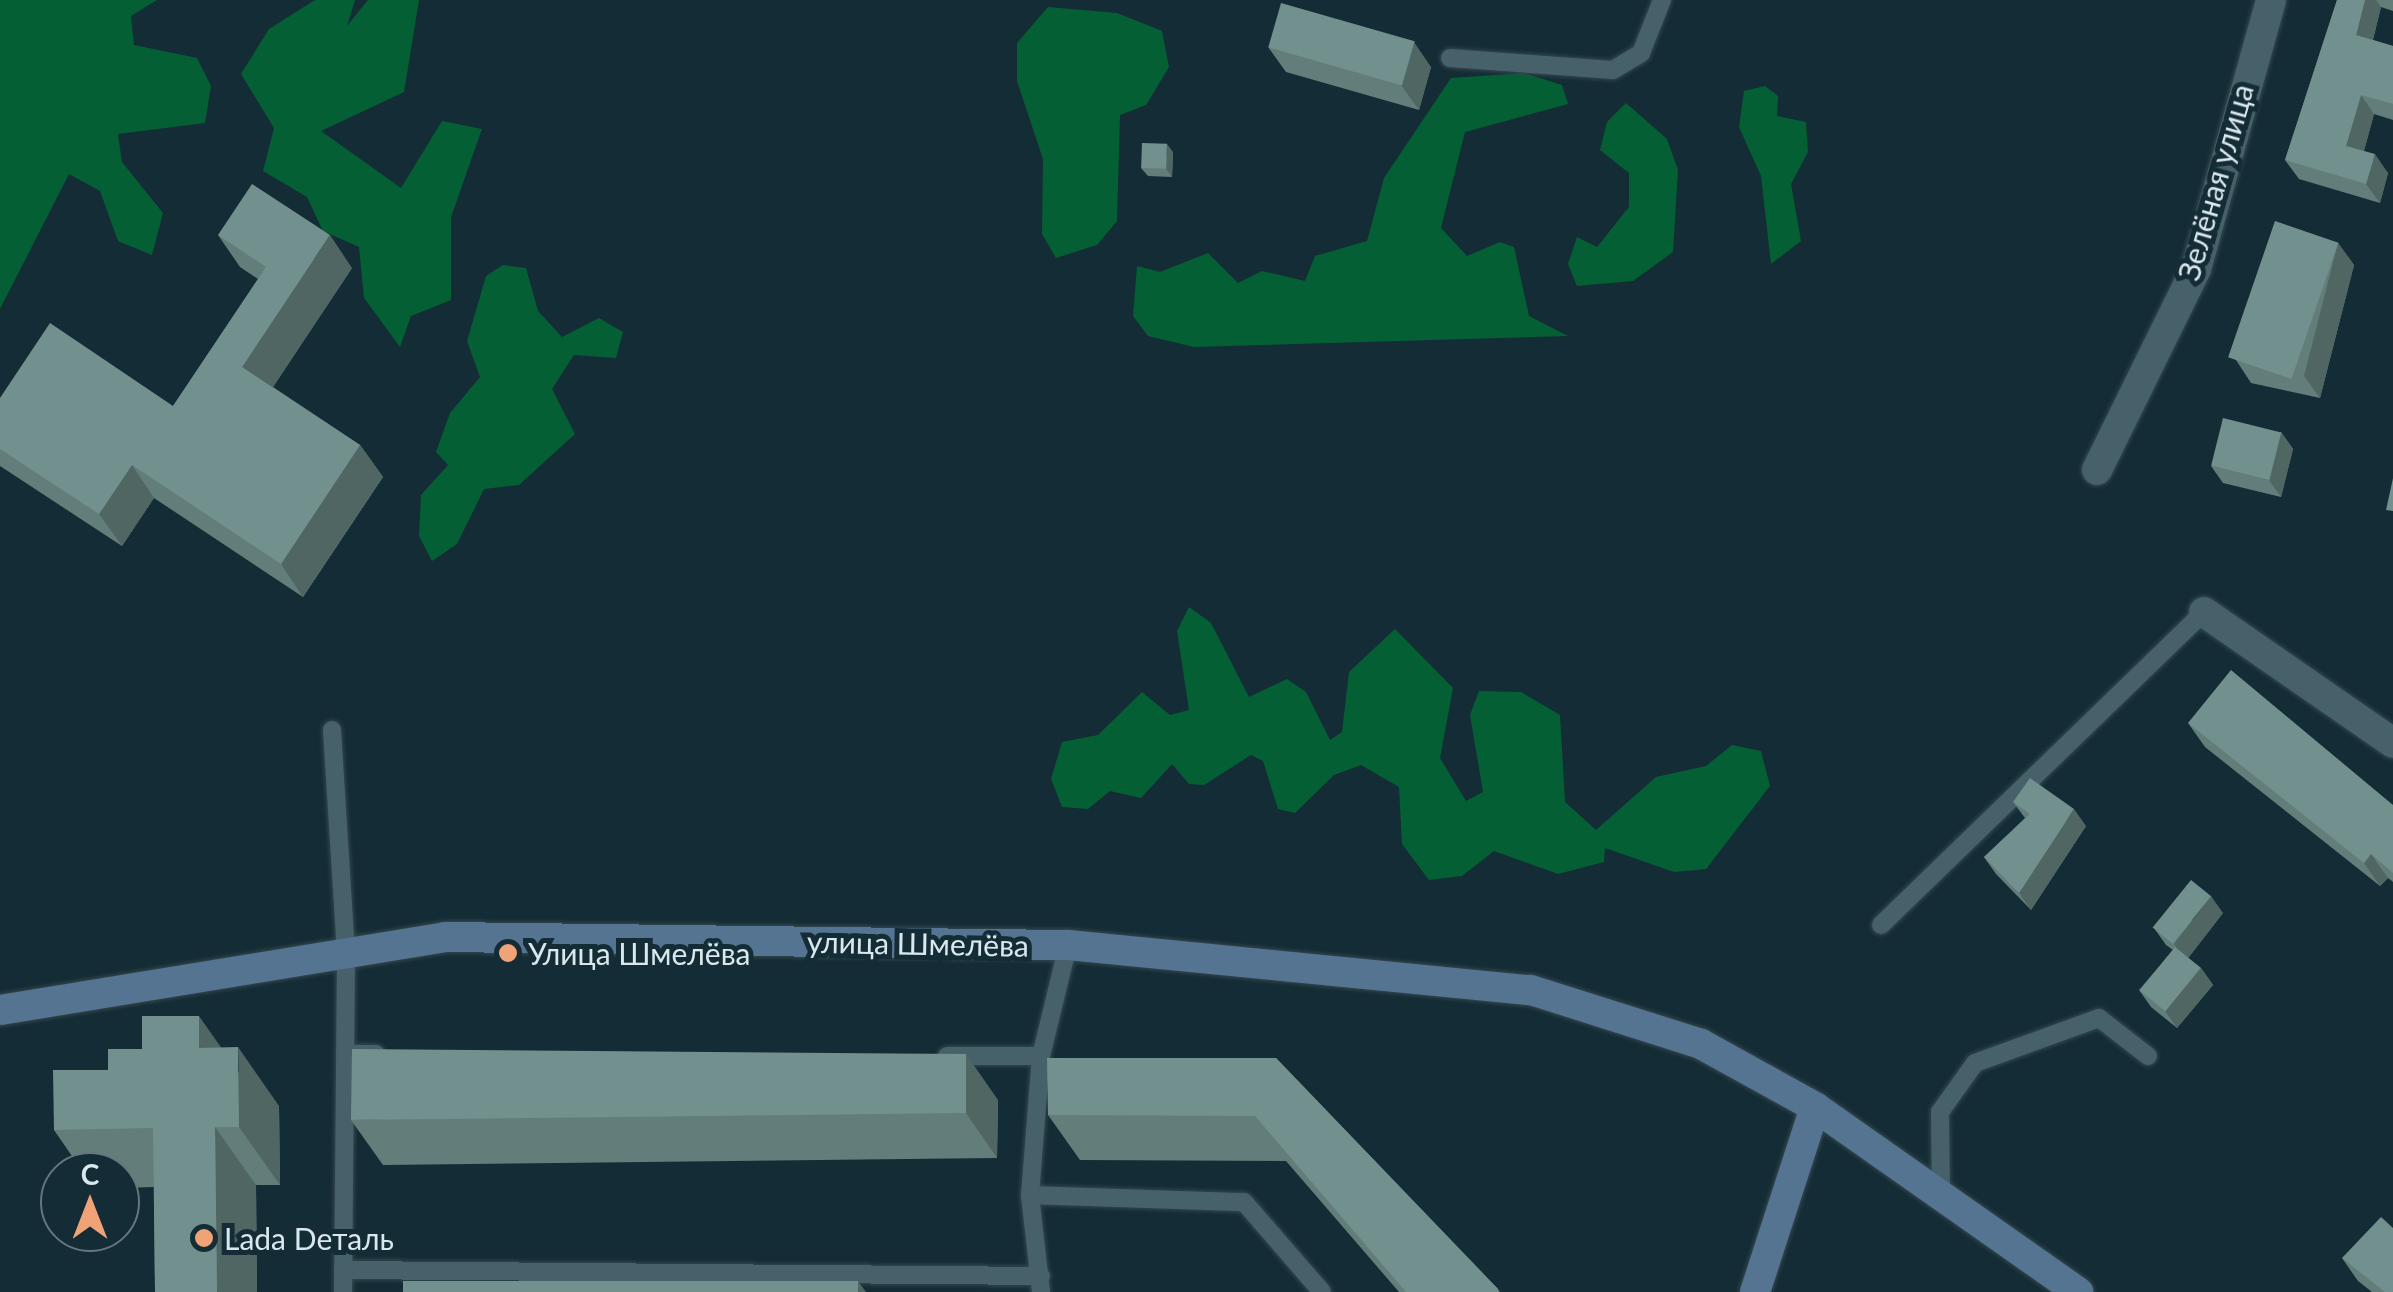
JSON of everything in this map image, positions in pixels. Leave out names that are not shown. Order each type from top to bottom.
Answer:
[{"type":"main road","name":"улица Шмелёва","points":[[0,1010],[445,937],[1068,944],[1531,990],[1701,1044],[1815,1107],[2078,1292]]},
{"type":"main road","points":[[1755,1292],[1815,1107]]},
{"type":"street","name":"Зелёная улица","points":[[2098,470],[2196,268],[2271,0]]},
{"type":"street","points":[[2204,612],[2393,744]]},
{"type":"lane","points":[[1450,58],[1613,70],[1641,53],[1662,0]]},
{"type":"lane","points":[[1881,925],[2204,612]]},
{"type":"lane","points":[[332,730],[346,953],[342,1292]]},
{"type":"lane","points":[[343,1270],[1041,1284],[1030,1196],[1042,1056],[1066,985],[1068,944]]},
{"type":"lane","points":[[1941,1196],[1940,1112],[1975,1063],[2098,1018],[2148,1056]]},
{"type":"lane","points":[[345,1054],[403,1054]]},
{"type":"lane","points":[[925,1056],[1042,1056]]},
{"type":"lane","points":[[1030,1196],[1244,1202],[1322,1292]]},
{"type":"green space","points":[[0,0],[157,0],[131,16],[134,45],[197,58],[211,86],[205,123],[118,134],[122,162],[163,213],[152,255],[118,241],[100,191],[69,174],[0,309]]},
{"type":"green space","points":[[315,0],[355,0],[347,26],[368,0],[419,0],[404,92],[321,131],[401,188],[442,121],[482,129],[451,217],[451,300],[411,316],[400,347],[364,298],[359,247],[323,231],[307,197],[263,171],[274,128],[241,74],[269,29]]},
{"type":"green space","points":[[1048,7],[1117,13],[1162,31],[1169,67],[1146,105],[1120,115],[1117,221],[1097,245],[1056,258],[1042,234],[1043,159],[1017,81],[1017,43]]},
{"type":"green space","points":[[1524,73],[1562,85],[1568,104],[1465,132],[1441,228],[1467,256],[1500,242],[1514,247],[1529,316],[1568,336],[1194,347],[1148,336],[1133,316],[1137,266],[1160,272],[1208,253],[1238,283],[1262,271],[1305,281],[1315,256],[1367,241],[1384,178],[1451,78]]},
{"type":"green space","points":[[1765,86],[1778,96],[1777,116],[1806,122],[1808,152],[1791,184],[1801,241],[1771,264],[1761,176],[1739,127],[1744,91]]},
{"type":"green space","points":[[1626,103],[1667,139],[1678,170],[1673,252],[1633,281],[1577,286],[1568,264],[1577,237],[1597,247],[1629,207],[1629,173],[1600,150],[1607,122]]},
{"type":"green space","points":[[503,265],[526,268],[538,311],[562,337],[599,318],[623,332],[616,358],[574,355],[552,389],[575,434],[519,485],[484,489],[457,544],[432,561],[419,536],[421,495],[448,465],[436,452],[450,413],[480,377],[467,341],[486,276]]},
{"type":"green space","points":[[1189,607],[1211,623],[1249,697],[1287,679],[1306,692],[1330,740],[1342,732],[1349,672],[1395,629],[1453,688],[1440,758],[1466,801],[1483,792],[1470,715],[1479,691],[1521,692],[1560,715],[1565,802],[1596,830],[1656,777],[1706,766],[1732,745],[1761,751],[1770,786],[1706,869],[1674,872],[1605,848],[1604,862],[1558,874],[1494,851],[1462,876],[1429,880],[1402,844],[1399,787],[1361,765],[1334,775],[1295,813],[1278,809],[1263,761],[1251,755],[1204,785],[1189,784],[1172,764],[1141,798],[1110,791],[1088,809],[1062,807],[1051,779],[1062,742],[1098,735],[1142,692],[1170,715],[1189,710],[1177,631]]},
{"type":"building","points":[[2337,0],[2365,0],[2356,35],[2393,46],[2393,104],[2361,95],[2346,146],[2375,154],[2366,184],[2285,160]]},
{"type":"building","points":[[1281,3],[1415,41],[1402,86],[1268,47]]},
{"type":"building","points":[[1142,143],[1167,144],[1166,169],[1141,168]]},
{"type":"building","points":[[252,184],[330,235],[242,367],[360,445],[281,564],[132,465],[99,514],[0,449],[0,398],[50,323],[173,406],[266,267],[218,235]]},
{"type":"building","points":[[2275,221],[2338,243],[2291,379],[2228,357]]},
{"type":"building","points":[[2223,418],[2281,433],[2269,480],[2211,466]]},
{"type":"building","points":[[2393,478],[2393,511],[2386,510]]},
{"type":"building","points":[[2231,670],[2393,805],[2393,873],[2371,854],[2364,863],[2188,723]]},
{"type":"building","points":[[2030,778],[2074,809],[2019,893],[1984,857],[2030,814],[2013,802]]},
{"type":"building","points":[[2191,880],[2211,896],[2173,944],[2153,927]]},
{"type":"building","points":[[2175,947],[2201,968],[2165,1011],[2140,991]]},
{"type":"building","points":[[142,1016],[199,1016],[199,1048],[238,1047],[239,1127],[215,1127],[217,1292],[155,1292],[153,1128],[54,1130],[53,1070],[108,1070],[108,1049],[142,1049]]},
{"type":"building","points":[[352,1049],[966,1054],[966,1113],[351,1120]]},
{"type":"building","points":[[1047,1058],[1276,1058],[1498,1292],[1406,1292],[1255,1116],[1048,1115]]},
{"type":"building","points":[[2381,1217],[2393,1228],[2393,1292],[2385,1292],[2342,1258]]},
{"type":"building","points":[[403,1281],[858,1281],[858,1292],[403,1292]]},
{"type":"place","name":"Улица Шмелёва","points":[[508,953]]},
{"type":"place","name":"Lada Dеталь","points":[[204,1238]]}]
